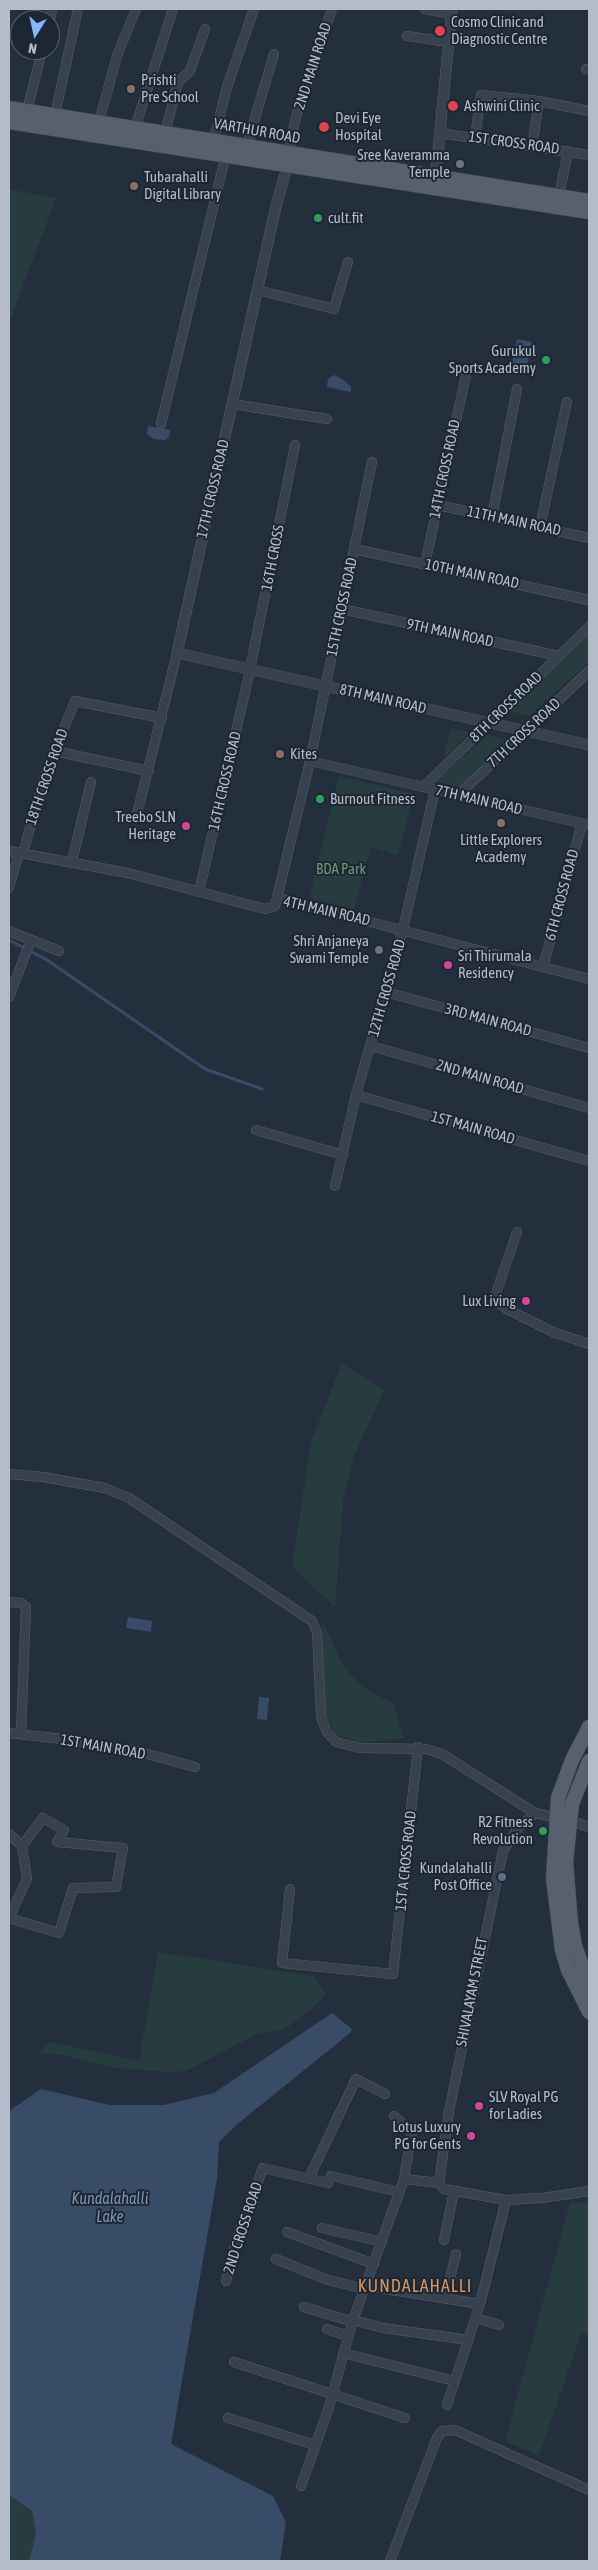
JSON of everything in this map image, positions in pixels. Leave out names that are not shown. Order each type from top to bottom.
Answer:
[{"type":"main road","name":"VARTHUR ROAD","points":[[9,108],[26,118],[226,154],[288,158],[435,182],[589,212]]},
{"type":"main road","name":"VARTHUR ROAD","points":[[9,122],[55,115],[247,145],[288,158]]},
{"type":"main road","name":"VARTHUR ROAD","points":[[435,182],[589,201]]},
{"type":"main road","points":[[589,1727],[572,1760],[558,1798],[555,1816],[553,1878],[558,1926],[568,1970],[589,2012]]},
{"type":"main road","points":[[589,1761],[572,1802],[566,1862],[571,1924],[575,1946],[589,1985]]},
{"type":"street","points":[[55,115],[78,9]]},
{"type":"street","points":[[99,122],[117,56],[136,9]]},
{"type":"street","points":[[135,128],[173,9]]},
{"type":"street","points":[[214,139],[227,87],[254,9]]},
{"type":"street","name":"2ND MAIN ROAD","points":[[288,158],[297,113],[332,9]]},
{"type":"street","points":[[425,9],[452,12],[435,182]]},
{"type":"street","points":[[165,133],[178,82],[190,71],[205,28]]},
{"type":"street","points":[[407,36],[448,42]]},
{"type":"street","points":[[247,145],[274,54]]},
{"type":"street","points":[[26,118],[40,60]]},
{"type":"street","points":[[475,138],[481,95],[539,101],[589,111]]},
{"type":"street","points":[[532,146],[539,101]]},
{"type":"street","name":"1ST CROSS ROAD","points":[[439,133],[589,155]]},
{"type":"street","points":[[559,196],[568,151]]},
{"type":"street","points":[[161,424],[226,154]]},
{"type":"street","name":"17TH CROSS ROAD","points":[[137,814],[162,718],[288,158]]},
{"type":"street","points":[[258,290],[334,309],[348,262]]},
{"type":"street","name":"14TH CROSS ROAD","points":[[425,564],[466,375]]},
{"type":"street","points":[[492,517],[517,389]]},
{"type":"street","points":[[540,527],[567,402]]},
{"type":"street","points":[[232,404],[326,419]]},
{"type":"street","name":"16TH CROSS","points":[[250,670],[295,445]]},
{"type":"street","name":"15TH CROSS ROAD","points":[[278,898],[310,761],[372,462]]},
{"type":"street","name":"11TH MAIN ROAD","points":[[438,505],[589,537]]},
{"type":"street","name":"10TH MAIN ROAD","points":[[354,549],[589,600]]},
{"type":"street","name":"9TH MAIN ROAD","points":[[342,609],[559,656]]},
{"type":"street","name":"8TH CROSS ROAD","points":[[424,787],[589,627]]},
{"type":"street","name":"8TH MAIN ROAD","points":[[176,654],[589,745]]},
{"type":"street","name":"16TH CROSS ROAD","points":[[199,892],[250,670]]},
{"type":"street","name":"7TH CROSS ROAD","points":[[458,795],[589,671]]},
{"type":"street","name":"18TH CROSS ROAD","points":[[9,888],[54,751],[75,702],[162,718]]},
{"type":"street","points":[[54,751],[149,771]]},
{"type":"street","name":"7TH MAIN ROAD","points":[[310,761],[586,824]]},
{"type":"street","points":[[72,861],[91,782]]},
{"type":"street","name":"12TH CROSS ROAD","points":[[335,1186],[340,1154],[403,930],[435,790]]},
{"type":"street","name":"6TH CROSS ROAD","points":[[542,967],[586,824]]},
{"type":"street","name":"4TH MAIN ROAD","points":[[9,851],[72,861],[265,909],[275,906],[278,898],[589,979]]},
{"type":"street","points":[[9,931],[28,947],[59,952]]},
{"type":"street","points":[[9,997],[28,947]]},
{"type":"street","name":"3RD MAIN ROAD","points":[[386,992],[589,1048]]},
{"type":"street","name":"2ND MAIN ROAD","points":[[371,1046],[589,1108]]},
{"type":"street","name":"1ST MAIN ROAD","points":[[356,1095],[589,1162]]},
{"type":"street","points":[[256,1130],[340,1154]]},
{"type":"street","points":[[517,1232],[494,1300],[505,1308],[552,1332],[589,1344]]},
{"type":"street","points":[[9,1476],[108,1491],[143,1506],[312,1621],[317,1632],[321,1717],[328,1732],[336,1742],[360,1748],[418,1747],[442,1754],[535,1813],[555,1816],[589,1827]]},
{"type":"street","points":[[9,1602],[21,1603],[26,1607],[21,1734]]},
{"type":"street","name":"1ST MAIN ROAD","points":[[9,1733],[72,1740],[140,1752],[195,1767]]},
{"type":"street","name":"1ST A CROSS ROAD","points":[[290,1889],[282,1963],[393,1974],[418,1747]]},
{"type":"street","name":"SHIVALAYAM STREET","points":[[439,2184],[440,2163],[449,2111],[503,1850],[517,1829],[535,1813]]},
{"type":"street","points":[[9,1834],[22,1846],[27,1879],[9,1918],[59,1932],[73,1888],[116,1887],[123,1848],[57,1842],[64,1830],[43,1818],[22,1846]]},
{"type":"street","points":[[309,2178],[356,2079],[385,2094]]},
{"type":"street","points":[[302,2486],[328,2410],[348,2336],[404,2179],[412,2131],[394,2116]]},
{"type":"street","name":"2ND CROSS ROAD","points":[[226,2281],[236,2241],[263,2168],[328,2183],[331,2176],[399,2192]]},
{"type":"street","points":[[404,2179],[439,2184],[444,2189],[506,2200],[542,2198],[589,2191]]},
{"type":"street","points":[[444,2240],[454,2191]]},
{"type":"street","points":[[448,2405],[480,2304],[506,2200]]},
{"type":"street","points":[[322,2228],[382,2242]]},
{"type":"street","points":[[287,2232],[374,2264]]},
{"type":"street","points":[[445,2299],[456,2254]]},
{"type":"street","points":[[276,2259],[328,2280],[365,2288],[480,2304]]},
{"type":"street","points":[[304,2307],[383,2328],[468,2340]]},
{"type":"street","points":[[476,2318],[499,2325]]},
{"type":"street","points":[[327,2329],[348,2336]]},
{"type":"street","points":[[343,2353],[455,2381]]},
{"type":"street","points":[[234,2362],[405,2418]]},
{"type":"street","points":[[228,2418],[315,2445]]},
{"type":"street","points":[[390,2561],[437,2438],[442,2430],[455,2430],[589,2490]]},
{"type":"green space","points":[[9,189],[56,198],[9,323]]},
{"type":"green space","points":[[589,634],[589,662],[529,716],[508,711]]},
{"type":"green space","points":[[451,728],[470,732],[447,755],[444,755]]},
{"type":"green space","points":[[487,735],[508,739],[458,787],[436,782]]},
{"type":"green space","name":"BDA Park","points":[[339,776],[414,794],[398,855],[371,847],[354,909],[309,898]]},
{"type":"green space","points":[[342,1363],[384,1390],[354,1456],[343,1500],[335,1607],[292,1567],[311,1442]]},
{"type":"green space","points":[[322,1623],[331,1637],[339,1658],[352,1676],[366,1689],[393,1703],[404,1738],[361,1743],[336,1734],[324,1714]]},
{"type":"green space","points":[[158,1952],[314,1976],[326,1994],[313,2008],[285,2029],[257,2034],[186,2071],[167,2072],[116,2068],[62,2055],[38,2053],[50,2042],[139,2061]]},
{"type":"green space","points":[[589,2201],[589,2336],[581,2333],[539,2456],[505,2441],[570,2203]]},
{"type":"green space","points":[[9,2495],[32,2511],[36,2533],[29,2561],[9,2561]]},
{"type":"water","points":[[517,339],[532,342],[526,372],[511,368]]},
{"type":"water","points":[[334,375],[351,387],[351,392],[327,387],[328,379]]},
{"type":"water","points":[[148,426],[170,430],[169,438],[165,440],[153,439],[147,434]]},
{"type":"water","points":[[128,1617],[152,1621],[151,1632],[126,1628]]},
{"type":"water","points":[[259,1697],[269,1698],[267,1720],[257,1719]]},
{"type":"water","name":"Kundalahalli Lake","points":[[332,2013],[352,2029],[350,2033],[235,2126],[219,2142],[217,2179],[171,2444],[273,2496],[286,2522],[280,2561],[29,2561],[36,2533],[32,2511],[9,2495],[9,2111],[41,2089],[109,2105],[164,2105],[214,2093]]},
{"type":"waterway","points":[[9,940],[47,960],[205,1069],[262,1089]]},
{"type":"place","name":"Cosmo Clinic and Diagnostic Centre","points":[[440,31]]},
{"type":"place","name":"Prishti Pre School","points":[[131,89]]},
{"type":"place","name":"Ashwini Clinic","points":[[453,106]]},
{"type":"place","name":"Devi Eye Hospital","points":[[324,127]]},
{"type":"place","name":"Sree Kaveramma Temple","points":[[460,164]]},
{"type":"place","name":"Tubarahalli Digital Library","points":[[134,186]]},
{"type":"place","name":"cult.fit","points":[[318,218]]},
{"type":"place","name":"Gurukul Sports Academy","points":[[546,360]]},
{"type":"place","name":"Kites","points":[[280,754]]},
{"type":"place","name":"Burnout Fitness","points":[[320,799]]},
{"type":"place","name":"Little Explorers Academy","points":[[501,823]]},
{"type":"place","name":"Treebo SLN Heritage","points":[[186,826]]},
{"type":"place","name":"Shri Anjaneya Swami Temple","points":[[379,950]]},
{"type":"place","name":"Sri Thirumala Residency","points":[[448,965]]},
{"type":"place","name":"Lux Living","points":[[526,1301]]},
{"type":"place","name":"R2 Fitness Revolution","points":[[543,1831]]},
{"type":"place","name":"Kundalahalli Post Office","points":[[502,1877]]},
{"type":"place","name":"SLV Royal PG for Ladies","points":[[479,2106]]},
{"type":"place","name":"Lotus Luxury PG for Gents","points":[[471,2136]]},
{"type":"district","name":"KUNDALAHALLI","points":[[415,2286]]}]
